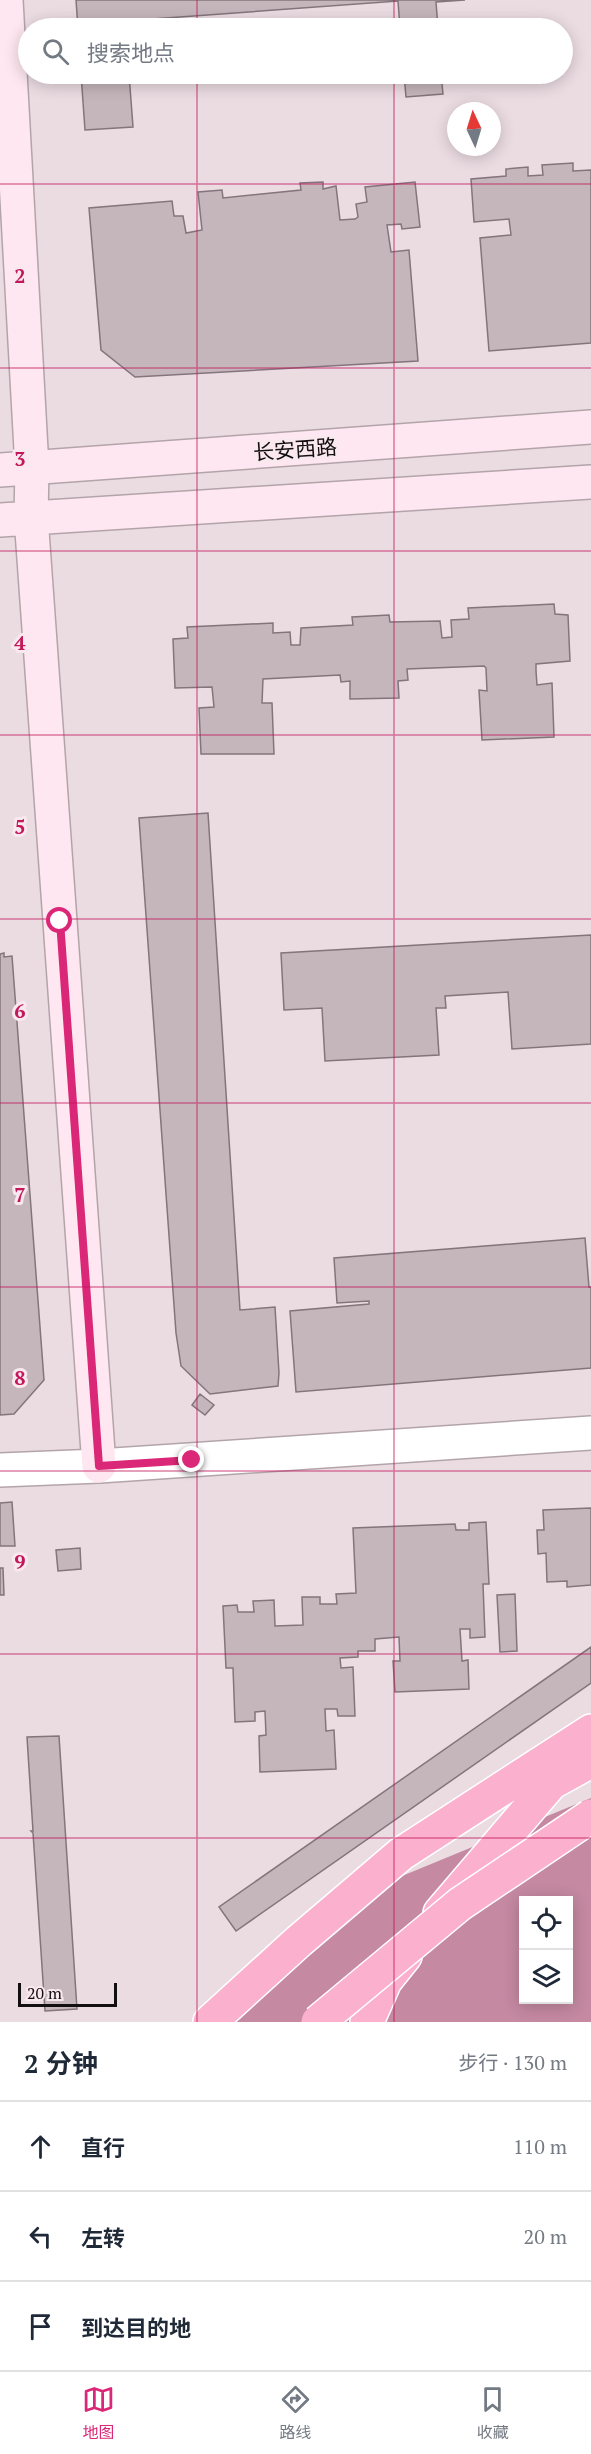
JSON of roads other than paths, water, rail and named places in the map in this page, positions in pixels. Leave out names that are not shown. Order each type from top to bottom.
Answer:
[{"type":"highway","points":[[210,2022],[299,1941],[401,1854],[591,1731]]},
{"type":"highway","points":[[367,2022],[386,1981],[452,1898],[551,1783],[591,1761]]},
{"type":"highway","points":[[318,2022],[460,1904],[591,1816]]},
{"type":"street","points":[[6,0],[32,468],[15,519],[99,1466]]},
{"type":"street","name":"长安西路","points":[[0,470],[591,428]]},
{"type":"street","points":[[15,519],[591,482]]},
{"type":"street","points":[[0,1470],[99,1466],[591,1433]]}]
